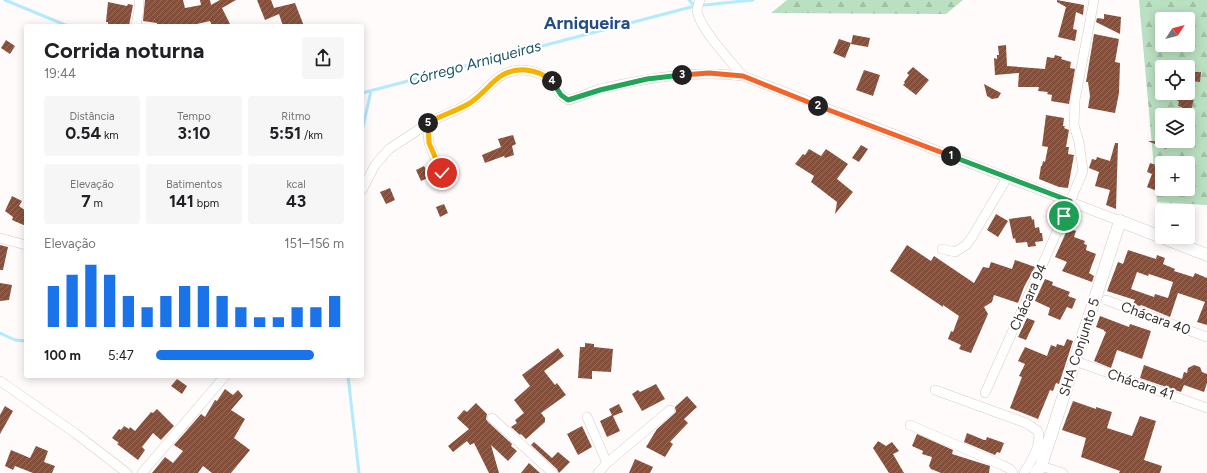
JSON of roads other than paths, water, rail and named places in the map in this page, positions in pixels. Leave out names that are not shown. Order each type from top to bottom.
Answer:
[{"type":"street","points":[[136,24],[139,0]]},
{"type":"street","points":[[700,0],[697,9],[701,23],[743,76]]},
{"type":"street","name":"Chácara 94","points":[[984,393],[1083,171],[1079,142],[1074,125],[1075,100],[1094,0]]},
{"type":"street","points":[[364,186],[376,165],[389,149],[427,124],[470,103],[500,75],[511,71],[530,71],[542,74],[553,83],[561,95],[568,100],[600,90],[647,79],[709,73],[743,76],[1207,255]]},
{"type":"street","points":[[427,124],[429,143],[442,173]]},
{"type":"street","points":[[942,249],[956,252],[966,245],[1007,178]]},
{"type":"street","name":"SHA Conjunto 5","points":[[1038,469],[1075,361],[1120,221]]},
{"type":"street","points":[[0,238],[24,244]]},
{"type":"street","name":"Chácara 40","points":[[1106,300],[1207,337]]},
{"type":"street","name":"Chácara 41","points":[[1075,361],[1207,408]]},
{"type":"street","points":[[142,473],[223,378]]},
{"type":"street","points":[[0,381],[75,433],[127,473]]},
{"type":"street","points":[[934,390],[972,402],[1026,423],[1038,431],[1040,435],[1036,450],[1024,473]]},
{"type":"street","points":[[598,473],[607,463],[670,410]]},
{"type":"street","points":[[587,417],[607,463]]},
{"type":"street","points":[[492,418],[553,473]]},
{"type":"street","points":[[910,425],[1002,465],[1010,469],[1013,473]]},
{"type":"street","points":[[1038,469],[1063,473]]},
{"type":"waterway","name":"Córrego Arniqueiras","points":[[5,0],[63,24]]},
{"type":"waterway","name":"Córrego Arniqueiras","points":[[689,0],[695,6]]},
{"type":"waterway","name":"Córrego Arniqueiras","points":[[364,92],[695,6],[753,0]]},
{"type":"waterway","points":[[364,122],[371,91]]},
{"type":"waterway","points":[[0,333],[15,340],[24,341]]},
{"type":"waterway","points":[[348,378],[359,473]]},
{"type":"district","name":"Arniqueira","points":[[587,23]]}]
